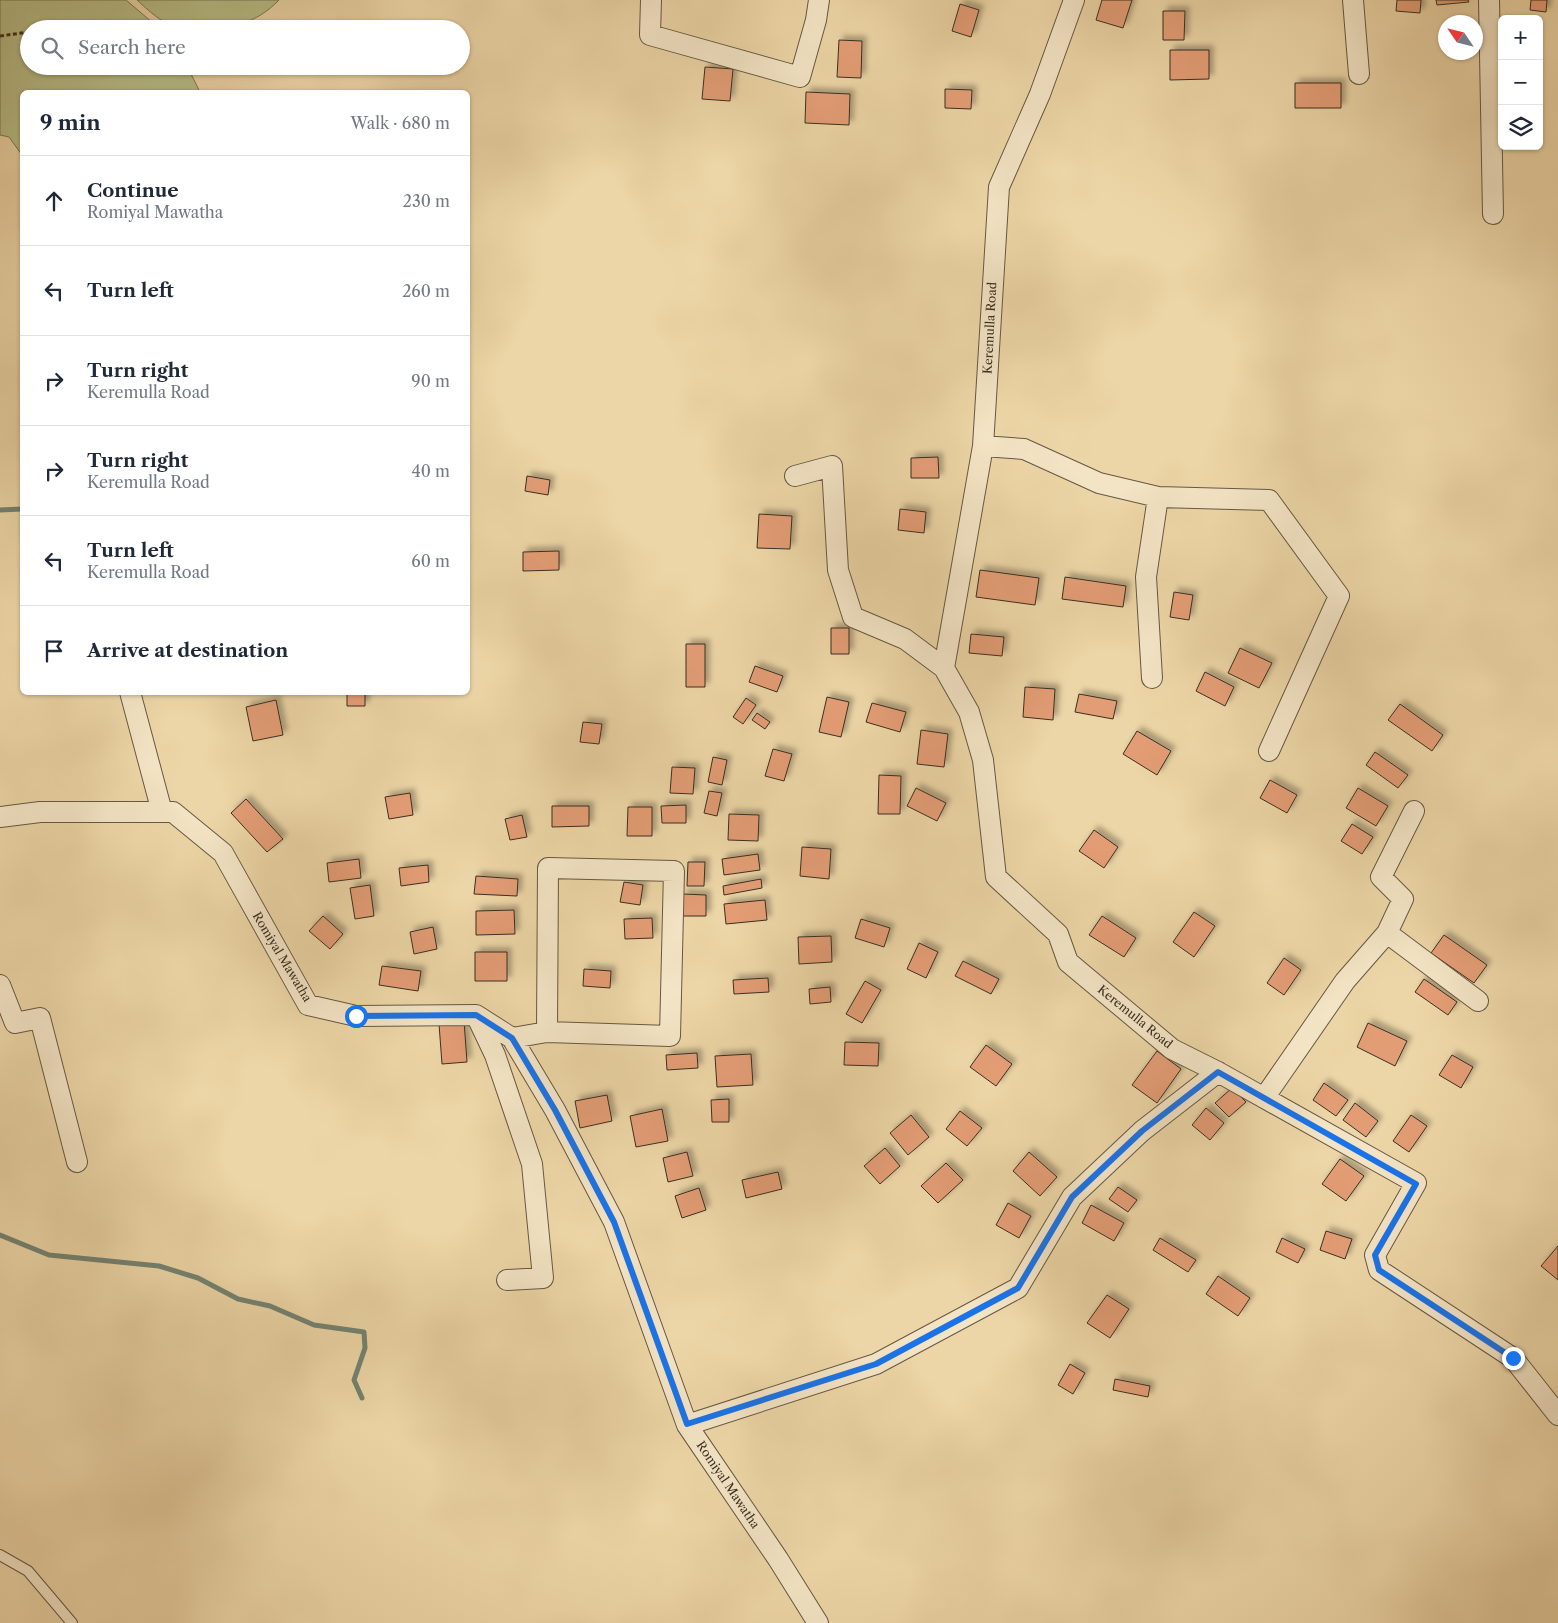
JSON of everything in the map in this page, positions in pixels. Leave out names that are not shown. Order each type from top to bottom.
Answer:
[{"type":"street","points":[[651,0],[650,35],[800,76],[816,20],[819,0]]},
{"type":"street","name":"Keremulla Road","points":[[944,668],[983,446],[998,187],[1040,94],[1074,0]]},
{"type":"street","points":[[1353,0],[1359,74]]},
{"type":"street","points":[[1489,0],[1493,214]]},
{"type":"street","points":[[983,446],[1024,450],[1100,483],[1158,497],[1269,500],[1339,596],[1269,750]]},
{"type":"street","name":"Keremulla Road","points":[[795,476],[832,466],[838,570],[853,617],[904,639],[944,668],[969,712],[983,760],[996,877],[1058,934],[1068,962],[1172,1049],[1218,1072],[1416,1184],[1375,1255],[1379,1270],[1513,1358],[1558,1415]]},
{"type":"street","points":[[1152,678],[1146,577],[1158,497]]},
{"type":"street","points":[[131,695],[162,812]]},
{"type":"street","points":[[1264,1098],[1345,981],[1387,933],[1402,899],[1381,877],[1414,811]]},
{"type":"street","name":"Romiyal Mawatha","points":[[0,817],[40,812],[173,812],[223,853],[308,1005],[356,1016],[476,1015],[512,1038],[555,1110],[614,1222],[687,1424],[778,1559],[818,1623]]},
{"type":"street","points":[[512,1038],[547,1032],[670,1036],[674,870],[548,868],[547,1032]]},
{"type":"street","points":[[1387,933],[1478,1001]]},
{"type":"street","points":[[0,985],[14,1024],[40,1018],[78,1162]]},
{"type":"street","points":[[476,1015],[495,1055],[532,1164],[542,1278],[507,1280]]},
{"type":"street","points":[[687,1424],[876,1364],[1018,1288],[1072,1197],[1142,1131],[1218,1072]]},
{"type":"lane","points":[[0,1555],[28,1570],[72,1623]]},
{"type":"path","points":[[0,36],[20,33]]},
{"type":"green space","points":[[0,0],[126,0],[149,20],[20,20],[20,75],[192,75],[199,90],[20,90],[20,152],[9,137],[0,135]]},
{"type":"green space","points":[[137,0],[279,0],[252,20],[161,20]]},
{"type":"building","points":[[1102,0],[1132,0],[1123,28],[1096,20]]},
{"type":"building","points":[[1397,0],[1421,0],[1420,13],[1396,11]]},
{"type":"building","points":[[1436,0],[1468,0],[1469,2],[1437,5]]},
{"type":"building","points":[[1531,0],[1547,0],[1546,12],[1530,10]]},
{"type":"building","points":[[960,4],[979,10],[971,37],[952,31]]},
{"type":"building","points":[[1163,11],[1185,11],[1184,40],[1163,40]]},
{"type":"building","points":[[839,40],[862,41],[861,78],[837,77]]},
{"type":"building","points":[[1170,50],[1209,50],[1209,79],[1170,80]]},
{"type":"building","points":[[705,67],[733,69],[730,101],[702,99]]},
{"type":"building","points":[[1295,83],[1341,83],[1341,108],[1295,108]]},
{"type":"building","points":[[945,89],[972,90],[971,109],[945,108]]},
{"type":"building","points":[[806,92],[850,94],[849,125],[805,123]]},
{"type":"building","points":[[938,457],[939,478],[911,478],[911,458]]},
{"type":"building","points":[[527,476],[550,480],[548,495],[525,491]]},
{"type":"building","points":[[900,509],[926,512],[924,533],[898,530]]},
{"type":"building","points":[[759,514],[792,516],[790,549],[757,548]]},
{"type":"building","points":[[559,551],[559,570],[523,571],[523,552]]},
{"type":"building","points":[[980,570],[1039,578],[1035,605],[976,597]]},
{"type":"building","points":[[1065,577],[1126,586],[1123,607],[1062,599]]},
{"type":"building","points":[[1174,592],[1193,595],[1189,620],[1170,617]]},
{"type":"building","points":[[831,628],[849,628],[849,654],[831,654]]},
{"type":"building","points":[[971,634],[1004,637],[1002,656],[969,653]]},
{"type":"building","points":[[686,644],[705,644],[705,687],[686,687]]},
{"type":"building","points":[[1240,648],[1272,663],[1259,688],[1228,673]]},
{"type":"building","points":[[755,666],[783,676],[777,692],[749,682]]},
{"type":"building","points":[[1205,672],[1234,687],[1225,706],[1196,691]]},
{"type":"building","points":[[1025,687],[1055,689],[1053,720],[1023,717]]},
{"type":"building","points":[[1079,694],[1117,701],[1113,719],[1075,712]]},
{"type":"building","points":[[347,695],[365,695],[365,706],[347,706]]},
{"type":"building","points":[[827,697],[849,702],[841,737],[819,732]]},
{"type":"building","points":[[746,698],[756,705],[743,724],[733,717]]},
{"type":"building","points":[[276,700],[283,735],[253,741],[246,707]]},
{"type":"building","points":[[872,703],[906,712],[900,732],[866,722]]},
{"type":"building","points":[[1400,704],[1443,735],[1432,751],[1388,720]]},
{"type":"building","points":[[757,713],[770,722],[765,729],[752,720]]},
{"type":"building","points":[[583,722],[602,724],[599,744],[580,742]]},
{"type":"building","points":[[921,730],[948,734],[944,767],[917,764]]},
{"type":"building","points":[[1137,731],[1171,751],[1157,775],[1123,754]]},
{"type":"building","points":[[773,749],[792,754],[784,781],[765,776]]},
{"type":"building","points":[[1375,752],[1408,775],[1398,788],[1366,765]]},
{"type":"building","points":[[713,757],[727,760],[722,785],[708,782]]},
{"type":"building","points":[[672,767],[695,768],[693,794],[670,793]]},
{"type":"building","points":[[879,775],[901,776],[900,814],[878,814]]},
{"type":"building","points":[[1270,780],[1297,795],[1287,813],[1260,798]]},
{"type":"building","points":[[916,788],[946,803],[937,821],[907,806]]},
{"type":"building","points":[[1358,788],[1388,806],[1376,826],[1346,808]]},
{"type":"building","points":[[709,791],[722,793],[717,816],[704,813]]},
{"type":"building","points":[[410,793],[413,815],[389,819],[385,797]]},
{"type":"building","points":[[246,799],[283,839],[267,852],[231,813]]},
{"type":"building","points":[[686,805],[686,823],[662,823],[661,806]]},
{"type":"building","points":[[552,806],[589,806],[589,826],[552,827]]},
{"type":"building","points":[[628,807],[652,807],[652,836],[627,836]]},
{"type":"building","points":[[729,814],[759,815],[758,841],[728,840]]},
{"type":"building","points":[[522,815],[527,837],[510,840],[505,819]]},
{"type":"building","points":[[1352,824],[1373,837],[1362,854],[1341,841]]},
{"type":"building","points":[[1094,830],[1118,847],[1104,868],[1079,851]]},
{"type":"building","points":[[802,847],[831,849],[829,879],[800,876]]},
{"type":"building","points":[[758,854],[760,870],[724,875],[722,859]]},
{"type":"building","points":[[359,859],[361,878],[329,882],[327,863]]},
{"type":"building","points":[[688,862],[705,862],[704,886],[687,886]]},
{"type":"building","points":[[428,865],[429,882],[401,886],[399,868]]},
{"type":"building","points":[[476,876],[518,879],[517,896],[474,894]]},
{"type":"building","points":[[761,879],[762,888],[724,895],[723,886]]},
{"type":"building","points":[[624,882],[643,885],[640,905],[620,902]]},
{"type":"building","points":[[370,885],[374,916],[355,919],[350,888]]},
{"type":"building","points":[[683,894],[706,895],[706,916],[683,916]]},
{"type":"building","points":[[765,900],[767,920],[726,924],[724,904]]},
{"type":"building","points":[[514,910],[515,934],[476,935],[476,911]]},
{"type":"building","points":[[1194,912],[1215,926],[1194,957],[1173,942]]},
{"type":"building","points":[[323,916],[343,934],[330,949],[309,931]]},
{"type":"building","points":[[1102,916],[1136,938],[1124,957],[1089,935]]},
{"type":"building","points":[[652,918],[653,938],[625,939],[624,919]]},
{"type":"building","points":[[861,919],[890,928],[884,947],[855,938]]},
{"type":"building","points":[[433,927],[437,949],[414,954],[410,932]]},
{"type":"building","points":[[1444,935],[1487,965],[1474,983],[1431,953]]},
{"type":"building","points":[[831,936],[832,962],[799,964],[798,937]]},
{"type":"building","points":[[919,943],[938,952],[926,978],[907,969]]},
{"type":"building","points":[[475,952],[507,952],[507,981],[475,981]]},
{"type":"building","points":[[1284,958],[1301,970],[1284,995],[1267,983]]},
{"type":"building","points":[[963,961],[999,979],[991,994],[955,976]]},
{"type":"building","points":[[382,966],[421,971],[418,991],[379,985]]},
{"type":"building","points":[[584,969],[611,971],[610,988],[583,986]]},
{"type":"building","points":[[768,978],[769,992],[734,994],[733,980]]},
{"type":"building","points":[[1424,979],[1457,1002],[1448,1015],[1415,992]]},
{"type":"building","points":[[865,981],[881,990],[862,1023],[846,1014]]},
{"type":"building","points":[[830,987],[831,1002],[810,1004],[809,989]]},
{"type":"building","points":[[464,1021],[467,1062],[442,1064],[439,1024]]},
{"type":"building","points":[[1368,1023],[1407,1041],[1395,1066],[1357,1047]]},
{"type":"building","points":[[845,1042],[879,1043],[878,1066],[844,1065]]},
{"type":"building","points":[[986,1045],[1012,1064],[996,1086],[970,1067]]},
{"type":"building","points":[[1157,1051],[1181,1069],[1157,1103],[1132,1085]]},
{"type":"building","points":[[697,1053],[698,1068],[667,1070],[666,1055]]},
{"type":"building","points":[[751,1054],[753,1085],[717,1087],[715,1056]]},
{"type":"building","points":[[1452,1055],[1473,1067],[1461,1088],[1439,1075]]},
{"type":"building","points":[[1324,1083],[1348,1100],[1336,1116],[1313,1100]]},
{"type":"building","points":[[1232,1088],[1246,1102],[1229,1117],[1215,1103]]},
{"type":"building","points":[[607,1095],[612,1121],[580,1128],[575,1101]]},
{"type":"building","points":[[729,1099],[729,1122],[712,1122],[711,1100]]},
{"type":"building","points":[[1355,1103],[1378,1121],[1366,1137],[1343,1120]]},
{"type":"building","points":[[1206,1108],[1224,1123],[1210,1140],[1192,1125]]},
{"type":"building","points":[[662,1109],[668,1141],[636,1147],[630,1116]]},
{"type":"building","points":[[960,1111],[982,1128],[967,1146],[946,1129]]},
{"type":"building","points":[[911,1115],[929,1137],[908,1155],[890,1133]]},
{"type":"building","points":[[1411,1115],[1427,1126],[1409,1152],[1393,1141]]},
{"type":"building","points":[[885,1148],[900,1166],[880,1184],[864,1166]]},
{"type":"building","points":[[687,1152],[693,1176],[668,1182],[663,1158]]},
{"type":"building","points":[[1029,1152],[1057,1177],[1040,1196],[1013,1171]]},
{"type":"building","points":[[1340,1159],[1364,1176],[1346,1201],[1322,1184]]},
{"type":"building","points":[[946,1163],[963,1180],[938,1203],[921,1186]]},
{"type":"building","points":[[778,1172],[782,1189],[746,1198],[742,1180]]},
{"type":"building","points":[[1118,1187],[1137,1200],[1128,1212],[1109,1199]]},
{"type":"building","points":[[699,1188],[706,1210],[682,1218],[675,1196]]},
{"type":"building","points":[[1008,1203],[1031,1216],[1019,1238],[996,1225]]},
{"type":"building","points":[[1091,1205],[1124,1223],[1114,1241],[1082,1223]]},
{"type":"building","points":[[1326,1231],[1352,1239],[1345,1259],[1320,1250]]},
{"type":"building","points":[[1160,1238],[1196,1260],[1188,1272],[1153,1250]]},
{"type":"building","points":[[1282,1238],[1305,1249],[1298,1263],[1276,1252]]},
{"type":"building","points":[[1558,1246],[1558,1280],[1541,1266]]},
{"type":"building","points":[[1218,1276],[1250,1298],[1238,1316],[1206,1294]]},
{"type":"building","points":[[1107,1295],[1129,1309],[1110,1338],[1087,1323]]},
{"type":"building","points":[[1070,1364],[1085,1373],[1073,1394],[1058,1385]]},
{"type":"building","points":[[1115,1379],[1150,1386],[1148,1397],[1113,1390]]},
{"type":"waterway","points":[[0,510],[20,509]]},
{"type":"waterway","points":[[0,1235],[49,1255],[159,1266],[198,1278],[238,1299],[270,1306],[314,1325],[364,1332],[365,1348],[354,1380],[362,1398]]},
{"type":"route","points":[[356,1016],[476,1015],[512,1038],[555,1110],[614,1222],[687,1424],[876,1364],[1018,1288],[1072,1197],[1142,1131],[1218,1072],[1416,1184],[1375,1255],[1379,1270],[1513,1358]]}]
